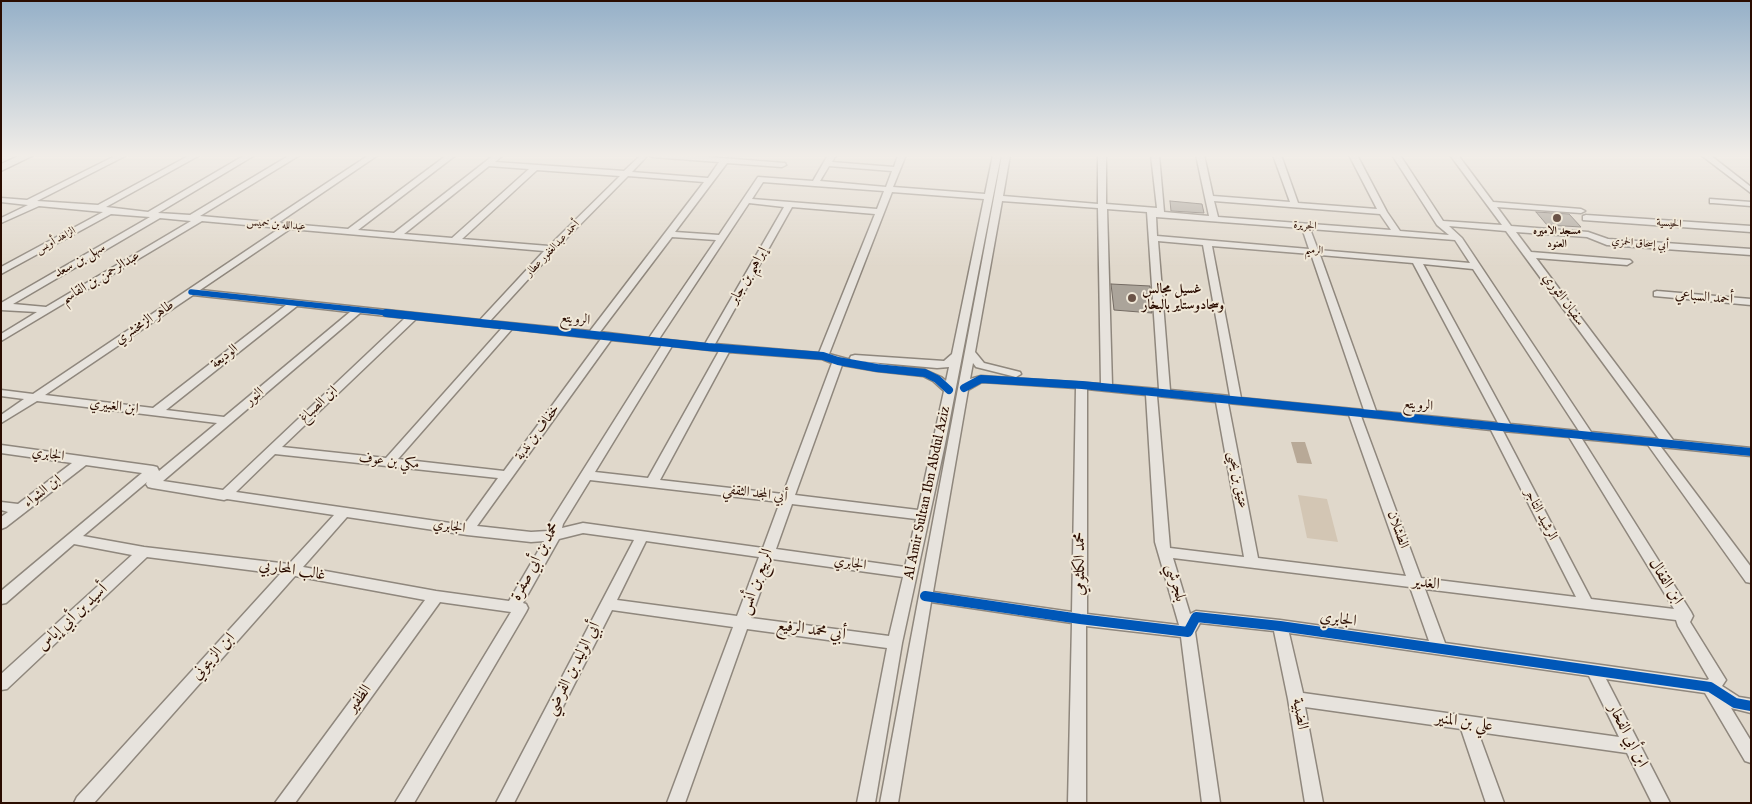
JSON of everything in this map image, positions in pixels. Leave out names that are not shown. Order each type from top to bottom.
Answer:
[{"type":"street","points":[[28,202],[47,193]]},
{"type":"street","points":[[99,208],[127,193]]},
{"type":"street","name":"سهل بن سعد","points":[[2,306],[190,193]]},
{"type":"street","name":"عبدالرحمن بن القاسم","points":[[1,338],[236,193]]},
{"type":"street","points":[[271,224],[318,193]]},
{"type":"street","points":[[351,231],[402,193]]},
{"type":"street","points":[[397,235],[451,193]]},
{"type":"street","points":[[455,240],[508,193]]},
{"type":"street","name":"أحمد عبدالغفور عطار","points":[[484,323],[551,249],[608,193]]},
{"type":"street","points":[[593,334],[701,193]]},
{"type":"street","points":[[652,341],[755,193]]},
{"type":"street","points":[[823,356],[886,193]]},
{"type":"street","name":"الجريرة","points":[[920,193],[1103,207],[1214,219],[1458,238]]},
{"type":"street","name":"Al Amir Sultan Ibn Abdul Aziz","points":[[889,803],[970,353],[994,193]]},
{"type":"street","name":"Al Amir Sultan Ibn Abdul Aziz","points":[[866,803],[895,643],[924,515],[956,356],[995,193]]},
{"type":"street","points":[[1103,193],[1103,283],[1107,388]]},
{"type":"street","points":[[1155,193],[1153,238],[1165,393]]},
{"type":"street","points":[[1208,193],[1214,219]]},
{"type":"street","points":[[1290,193],[1294,206]]},
{"type":"street","points":[[1373,193],[1397,233]]},
{"type":"street","points":[[1420,193],[1440,223],[1458,238],[1587,436]]},
{"type":"street","name":"سفيان الثوري","points":[[1482,193],[1670,445]]},
{"type":"street","points":[[1209,198],[1383,212]]},
{"type":"street","name":"عبدالله بن خميس","points":[[1,200],[551,249]]},
{"type":"street","points":[[748,201],[880,212]]},
{"type":"street","points":[[1713,201],[1751,204]]},
{"type":"street","points":[[1,221],[38,203]]},
{"type":"street","name":"إبراهيم بن جابر","points":[[708,347],[790,204]]},
{"type":"street","name":"الحيسية","points":[[1490,204],[1751,229]]},
{"type":"street","name":"الزاهد أويس","points":[[1,271],[110,211]]},
{"type":"street","name":"أبي إسحاق الحمزي","points":[[1440,223],[1588,235],[1607,242],[1751,252]]},
{"type":"street","points":[[1738,223],[1751,224]]},
{"type":"street","name":"طاهر الزمخشري","points":[[1,420],[289,226]]},
{"type":"street","points":[[1305,226],[1372,415]]},
{"type":"street","points":[[670,234],[722,238]]},
{"type":"street","name":"الرميم","points":[[1153,238],[1476,266]]},
{"type":"street","points":[[1207,242],[1236,400]]},
{"type":"street","points":[[1530,255],[1627,262]]},
{"type":"street","name":"الرشيد التاجر","points":[[1416,260],[1586,603]]},
{"type":"street","name":"الرويتع","points":[[191,292],[708,347],[823,356],[838,361],[926,373],[937,379],[949,390]]},
{"type":"street","name":"أحمد السباعي","points":[[1657,294],[1751,302]]},
{"type":"street","name":"الوديعة","points":[[156,412],[295,303]]},
{"type":"street","points":[[2,306],[47,310]]},
{"type":"street","name":"النور","points":[[152,484],[358,310]]},
{"type":"street","name":"ابن الصباغ","points":[[224,496],[414,315]]},
{"type":"street","points":[[388,462],[509,326]]},
{"type":"street","name":"خفاف بن ندبة","points":[[467,530],[608,336]]},
{"type":"street","name":"محمد بن أبي صفرة","points":[[404,803],[521,608],[513,607],[554,535],[556,524],[669,343]]},
{"type":"street","points":[[652,482],[726,348]]},
{"type":"street","points":[[970,353],[980,365],[990,369],[1082,385]]},
{"type":"street","name":"الرويتع","points":[[838,361],[870,358],[937,365],[947,364],[956,356]]},
{"type":"street","name":"الربيع بن أنس","points":[[676,803],[838,361]]},
{"type":"street","points":[[964,388],[981,379],[1082,385]]},
{"type":"street","name":"الرويتع","points":[[1082,385],[1751,452]]},
{"type":"street","name":"محمد الكلثومي","points":[[1077,803],[1082,385]]},
{"type":"street","name":"بلجرشي","points":[[1151,392],[1162,542],[1188,632],[1211,803]]},
{"type":"street","name":"ابن الغبيري","points":[[1,393],[226,421]]},
{"type":"street","name":"عتيق بن يحيى","points":[[1221,398],[1252,561]]},
{"type":"street","name":"الطشلان","points":[[1354,413],[1439,648]]},
{"type":"street","name":"ابن القفال","points":[[1572,433],[1686,616],[1683,622],[1718,680],[1710,687]]},
{"type":"street","points":[[1652,443],[1751,578]]},
{"type":"street","name":"الجابري","points":[[1,449],[153,470]]},
{"type":"street","name":"مكي بن عوف","points":[[271,450],[507,475]]},
{"type":"street","name":"ابن الشواء","points":[[1,524],[84,460]]},
{"type":"street","points":[[152,484],[153,470]]},
{"type":"street","points":[[1,600],[153,470]]},
{"type":"street","name":"أبي المجد الثقفي","points":[[586,475],[924,515]]},
{"type":"street","name":"الجابري","points":[[152,484],[467,530],[531,537],[554,535],[583,528],[911,573]]},
{"type":"street","points":[[1,506],[21,509]]},
{"type":"street","name":"ابن الزيتوني","points":[[83,803],[344,512]]},
{"type":"street","name":"أبي الوليد بن الفرضي","points":[[505,803],[643,536]]},
{"type":"street","name":"غالب المحاربي","points":[[71,540],[144,552],[293,570],[436,596],[513,607]]},
{"type":"street","name":"أسيد بن أبي إياس","points":[[1,684],[144,552]]},
{"type":"street","name":"الغدير","points":[[1166,552],[1252,561],[1686,616]]},
{"type":"street","name":"الظفير","points":[[284,803],[436,596]]},
{"type":"street","points":[[925,596],[1080,619],[1188,632]]},
{"type":"street","name":"أبي محمد الرفيع","points":[[608,604],[895,643]]},
{"type":"street","name":"الجابري","points":[[1188,632],[1196,617],[1280,626],[1710,687],[1735,703],[1751,706]]},
{"type":"street","name":"الضبية","points":[[1280,626],[1296,699],[1314,803]]},
{"type":"street","name":"ابن أبي الفخار","points":[[1593,670],[1661,803]]},
{"type":"street","points":[[1710,687],[1751,756]]},
{"type":"street","name":"علي بن المنير","points":[[1296,699],[1632,746]]},
{"type":"street","points":[[1467,723],[1495,803]]},
{"type":"shaded area","points":[[1291,442],[1305,442],[1312,464],[1297,463]]},
{"type":"shaded area","points":[[1298,495],[1327,499],[1338,542],[1307,538]]},
{"type":"building","points":[[1170,201],[1202,204],[1204,213],[1171,211]]},
{"type":"building","name":"مسجد الاميره العنود","points":[[1536,212],[1569,214],[1581,227],[1547,225]]},
{"type":"building","name":"غسيل مجالس وسجادوستاير بالبخار","points":[[1111,284],[1150,286],[1152,313],[1114,310]]},
{"type":"cycle path","points":[[191,292],[708,347],[823,356],[838,361],[877,368],[925,373],[937,379],[949,390]]},
{"type":"cycle path","points":[[964,388],[981,379],[1082,385],[1751,452]]},
{"type":"cycle path","points":[[925,596],[1080,619],[1188,632],[1196,617],[1280,626],[1710,687],[1735,703],[1751,706]]},
{"type":"place","name":"مسجد الاميره العنود","points":[[1557,218]]},
{"type":"place","name":"غسيل مجالس وسجادوستاير بالبخار","points":[[1132,298]]}]
